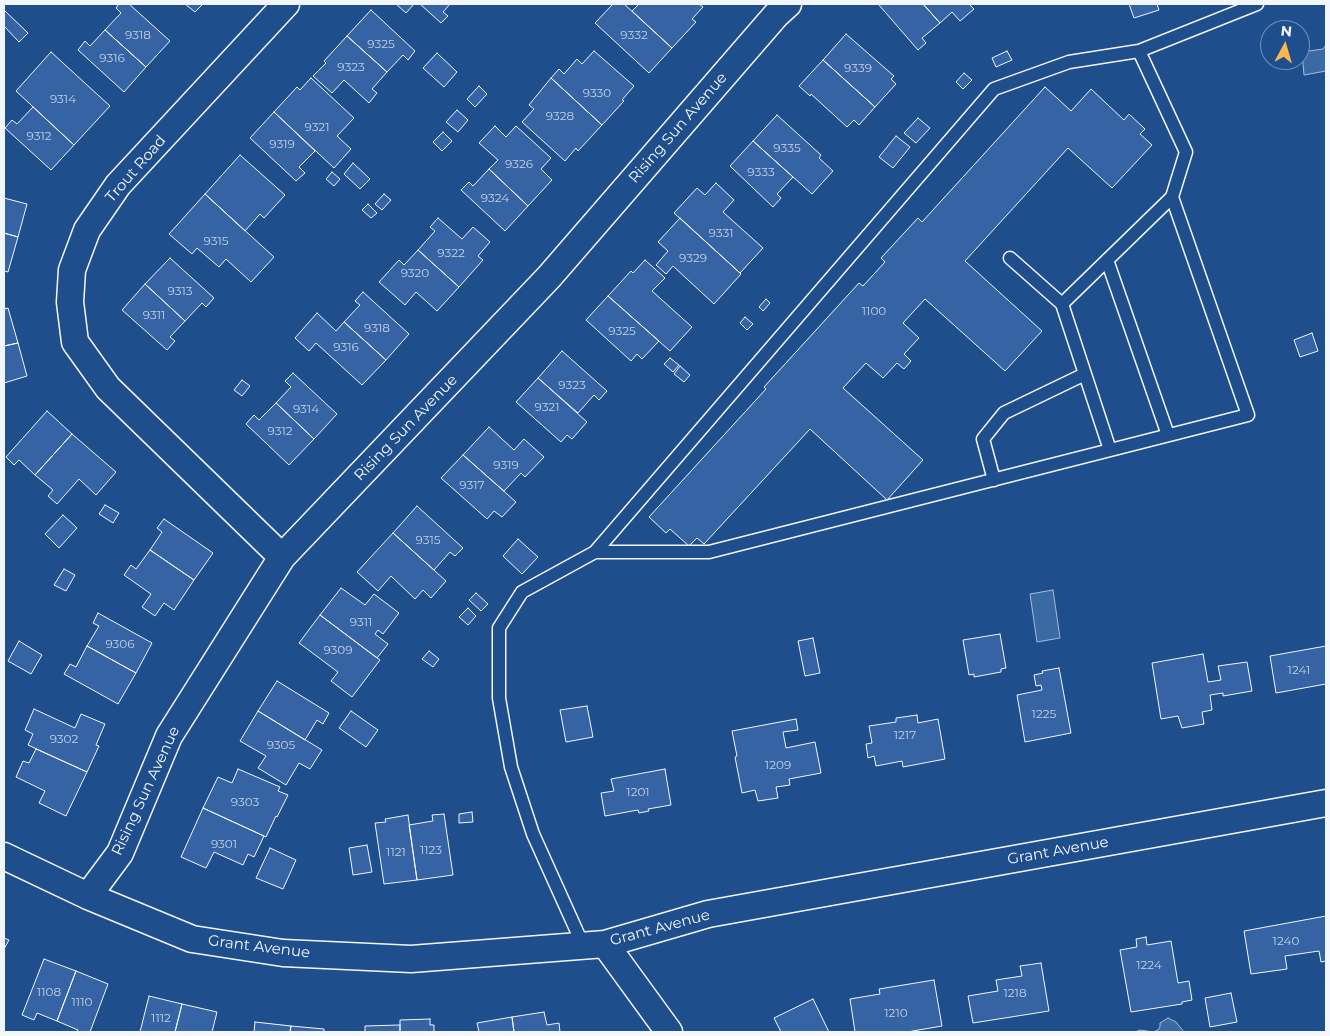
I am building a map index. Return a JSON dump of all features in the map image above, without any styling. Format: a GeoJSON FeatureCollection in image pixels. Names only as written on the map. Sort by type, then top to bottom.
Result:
{"type":"FeatureCollection","features":[{"type":"Feature","properties":{"kind":"street","name":"Trout Road"},"geometry":{"type":"LineString","coordinates":[[282,557],[108,388],[75,342],[70,302],[72,270],[87,230],[118,185],[286,4]]}},
{"type":"Feature","properties":{"kind":"street","name":"Rising Sun Avenue"},"geometry":{"type":"LineString","coordinates":[[88,896],[120,853],[170,736],[282,557],[549,277],[776,7]]}},
{"type":"Feature","properties":{"kind":"street","name":"Grant Avenue"},"geometry":{"type":"LineString","coordinates":[[4,856],[88,896],[192,939],[283,953],[411,959],[594,945],[708,914],[1326,803]]}},
{"type":"Feature","properties":{"kind":"street"},"geometry":{"type":"LineString","coordinates":[[594,945],[669,1032]]}},
{"type":"Feature","properties":{"kind":"lane"},"geometry":{"type":"LineString","coordinates":[[594,945],[533,834],[511,767],[500,698],[500,628],[522,592],[595,552],[994,89],[1069,62],[1139,51],[1256,4]]}},
{"type":"Feature","properties":{"kind":"lane"},"geometry":{"type":"LineString","coordinates":[[1062,304],[1172,197],[1186,152],[1139,51]]}},
{"type":"Feature","properties":{"kind":"lane"},"geometry":{"type":"LineString","coordinates":[[595,552],[709,552],[1248,415],[1172,197]]}},
{"type":"Feature","properties":{"kind":"lane"},"geometry":{"type":"LineString","coordinates":[[1010,258],[1062,304],[1110,450]]}},
{"type":"Feature","properties":{"kind":"lane"},"geometry":{"type":"LineString","coordinates":[[1107,260],[1168,435]]}},
{"type":"Feature","properties":{"kind":"lane"},"geometry":{"type":"LineString","coordinates":[[994,480],[983,439],[1004,413],[1086,374]]}},
{"type":"Feature","properties":{"kind":"water"},"geometry":{"type":"Polygon","coordinates":[[[1326,45],[1326,71],[1304,75],[1304,70],[1310,70],[1310,51],[1323,49],[1326,45]]]}},
{"type":"Feature","properties":{"kind":"water"},"geometry":{"type":"Polygon","coordinates":[[[1053,590],[1060,638],[1037,642],[1030,594],[1053,590]]]}},
{"type":"Feature","properties":{"kind":"water"},"geometry":{"type":"Polygon","coordinates":[[[1168,1018],[1176,1022],[1184,1032],[1153,1032],[1158,1030],[1160,1023],[1168,1018]]]}},
{"type":"Feature","properties":{"kind":"water"},"geometry":{"type":"Polygon","coordinates":[[[1140,1030],[1153,1032],[1135,1032],[1140,1030]]]}},
{"type":"Feature","properties":{"kind":"building"},"geometry":{"type":"Polygon","coordinates":[[[119,4],[129,4],[170,41],[146,67],[105,30],[121,13],[116,8],[119,4]]]}},
{"type":"Feature","properties":{"kind":"building"},"geometry":{"type":"Polygon","coordinates":[[[185,4],[203,4],[195,12],[185,4]]]}},
{"type":"Feature","properties":{"kind":"building"},"geometry":{"type":"Polygon","coordinates":[[[396,4],[414,4],[406,13],[396,4]]]}},
{"type":"Feature","properties":{"kind":"building"},"geometry":{"type":"Polygon","coordinates":[[[420,4],[450,4],[443,12],[448,16],[441,23],[420,4]]]}},
{"type":"Feature","properties":{"kind":"building"},"geometry":{"type":"Polygon","coordinates":[[[613,4],[624,4],[672,48],[649,73],[595,23],[613,4]]]}},
{"type":"Feature","properties":{"kind":"building"},"geometry":{"type":"Polygon","coordinates":[[[639,4],[699,4],[703,7],[692,19],[696,22],[672,48],[632,11],[639,4]]]}},
{"type":"Feature","properties":{"kind":"building"},"geometry":{"type":"Polygon","coordinates":[[[880,4],[923,4],[940,23],[922,38],[926,43],[918,50],[880,4]]]}},
{"type":"Feature","properties":{"kind":"building"},"geometry":{"type":"Polygon","coordinates":[[[923,4],[969,4],[974,9],[960,21],[952,12],[940,23],[923,4]]]}},
{"type":"Feature","properties":{"kind":"building"},"geometry":{"type":"Polygon","coordinates":[[[1129,4],[1157,4],[1159,10],[1134,18],[1129,4]]]}},
{"type":"Feature","properties":{"kind":"building"},"geometry":{"type":"Polygon","coordinates":[[[4,10],[28,33],[19,42],[4,26],[4,10]]]}},
{"type":"Feature","properties":{"kind":"building"},"geometry":{"type":"Polygon","coordinates":[[[371,10],[415,51],[408,60],[403,55],[387,72],[347,36],[371,10]]]}},
{"type":"Feature","properties":{"kind":"building"},"geometry":{"type":"Polygon","coordinates":[[[105,30],[146,67],[124,92],[78,50],[85,41],[90,46],[105,30]]]}},
{"type":"Feature","properties":{"kind":"building"},"geometry":{"type":"Polygon","coordinates":[[[846,34],[894,76],[891,79],[896,84],[875,107],[823,60],[846,34]]]}},
{"type":"Feature","properties":{"kind":"building"},"geometry":{"type":"Polygon","coordinates":[[[347,36],[387,72],[372,89],[377,93],[369,103],[344,80],[332,93],[313,76],[347,36]]]}},
{"type":"Feature","properties":{"kind":"building"},"geometry":{"type":"Polygon","coordinates":[[[594,51],[634,86],[622,100],[624,101],[602,125],[551,78],[559,69],[564,74],[577,59],[582,64],[594,51]]]}},
{"type":"Feature","properties":{"kind":"building"},"geometry":{"type":"Polygon","coordinates":[[[1007,51],[1012,60],[996,67],[992,58],[1007,51]]]}},
{"type":"Feature","properties":{"kind":"building"},"geometry":{"type":"Polygon","coordinates":[[[51,52],[110,106],[74,145],[16,91],[51,52]]]}},
{"type":"Feature","properties":{"kind":"building"},"geometry":{"type":"Polygon","coordinates":[[[437,53],[457,72],[444,87],[423,68],[437,53]]]}},
{"type":"Feature","properties":{"kind":"building"},"geometry":{"type":"Polygon","coordinates":[[[823,60],[875,107],[859,125],[854,120],[847,127],[811,94],[810,96],[799,86],[823,60]]]}},
{"type":"Feature","properties":{"kind":"building"},"geometry":{"type":"Polygon","coordinates":[[[964,73],[972,80],[963,89],[956,82],[964,73]]]}},
{"type":"Feature","properties":{"kind":"building"},"geometry":{"type":"Polygon","coordinates":[[[311,78],[354,118],[337,136],[351,149],[334,168],[274,112],[297,87],[300,90],[311,78]]]}},
{"type":"Feature","properties":{"kind":"building"},"geometry":{"type":"Polygon","coordinates":[[[551,78],[602,125],[578,151],[576,148],[565,161],[522,122],[534,109],[529,105],[551,78]]]}},
{"type":"Feature","properties":{"kind":"building"},"geometry":{"type":"Polygon","coordinates":[[[479,86],[487,94],[475,107],[467,99],[479,86]]]}},
{"type":"Feature","properties":{"kind":"building"},"geometry":{"type":"Polygon","coordinates":[[[1045,87],[1071,111],[1091,89],[1124,120],[1129,114],[1145,129],[1140,134],[1152,145],[1112,188],[1068,148],[965,261],[1042,331],[1005,371],[925,299],[903,323],[919,338],[904,354],[911,361],[904,369],[897,363],[883,378],[866,363],[843,388],[923,460],[887,500],[810,429],[704,544],[697,538],[689,546],[670,529],[666,533],[649,517],[766,389],[764,387],[859,283],[863,286],[885,262],[881,258],[918,218],[922,222],[1045,87]]]}},
{"type":"Feature","properties":{"kind":"building"},"geometry":{"type":"Polygon","coordinates":[[[33,107],[74,145],[51,170],[5,128],[12,120],[17,124],[33,107]]]}},
{"type":"Feature","properties":{"kind":"building"},"geometry":{"type":"Polygon","coordinates":[[[457,110],[468,120],[458,132],[446,122],[457,110]]]}},
{"type":"Feature","properties":{"kind":"building"},"geometry":{"type":"Polygon","coordinates":[[[274,112],[315,151],[299,167],[305,173],[296,181],[250,138],[274,112]]]}},
{"type":"Feature","properties":{"kind":"building"},"geometry":{"type":"Polygon","coordinates":[[[777,115],[821,155],[819,158],[833,171],[812,194],[753,141],[777,115]]]}},
{"type":"Feature","properties":{"kind":"building"},"geometry":{"type":"Polygon","coordinates":[[[918,118],[930,128],[916,143],[904,133],[918,118]]]}},
{"type":"Feature","properties":{"kind":"building"},"geometry":{"type":"Polygon","coordinates":[[[495,126],[506,137],[516,126],[551,158],[541,169],[552,180],[528,206],[489,169],[498,160],[479,143],[495,126]]]}},
{"type":"Feature","properties":{"kind":"building"},"geometry":{"type":"Polygon","coordinates":[[[443,132],[452,141],[442,151],[433,142],[443,132]]]}},
{"type":"Feature","properties":{"kind":"building"},"geometry":{"type":"Polygon","coordinates":[[[896,136],[910,147],[893,168],[879,157],[896,136]]]}},
{"type":"Feature","properties":{"kind":"building"},"geometry":{"type":"Polygon","coordinates":[[[753,141],[793,177],[777,194],[781,198],[773,207],[730,166],[753,141]]]}},
{"type":"Feature","properties":{"kind":"building"},"geometry":{"type":"Polygon","coordinates":[[[240,155],[285,195],[264,218],[260,214],[245,231],[205,194],[240,155]]]}},
{"type":"Feature","properties":{"kind":"building"},"geometry":{"type":"Polygon","coordinates":[[[353,163],[370,179],[360,189],[344,174],[353,163]]]}},
{"type":"Feature","properties":{"kind":"building"},"geometry":{"type":"Polygon","coordinates":[[[489,169],[528,206],[505,231],[461,190],[469,182],[473,186],[489,169]]]}},
{"type":"Feature","properties":{"kind":"building"},"geometry":{"type":"Polygon","coordinates":[[[332,172],[340,179],[334,186],[326,179],[332,172]]]}},
{"type":"Feature","properties":{"kind":"building"},"geometry":{"type":"Polygon","coordinates":[[[716,183],[734,200],[723,212],[763,248],[740,273],[674,213],[697,188],[705,195],[716,183]]]}},
{"type":"Feature","properties":{"kind":"building"},"geometry":{"type":"Polygon","coordinates":[[[205,194],[274,257],[251,282],[226,259],[219,267],[197,248],[192,254],[169,234],[205,194]]]}},
{"type":"Feature","properties":{"kind":"building"},"geometry":{"type":"Polygon","coordinates":[[[384,194],[391,200],[382,210],[375,204],[384,194]]]}},
{"type":"Feature","properties":{"kind":"building"},"geometry":{"type":"Polygon","coordinates":[[[4,198],[27,204],[18,237],[4,233],[4,198]]]}},
{"type":"Feature","properties":{"kind":"building"},"geometry":{"type":"Polygon","coordinates":[[[368,204],[377,213],[371,218],[362,210],[368,204]]]}},
{"type":"Feature","properties":{"kind":"building"},"geometry":{"type":"Polygon","coordinates":[[[438,218],[462,239],[473,227],[490,242],[478,256],[483,260],[459,287],[418,250],[435,231],[430,227],[438,218]]]}},
{"type":"Feature","properties":{"kind":"building"},"geometry":{"type":"Polygon","coordinates":[[[680,218],[741,274],[714,304],[673,266],[666,274],[656,265],[668,251],[658,242],[680,218]]]}},
{"type":"Feature","properties":{"kind":"building"},"geometry":{"type":"Polygon","coordinates":[[[4,233],[18,237],[8,272],[4,271],[4,233]]]}},
{"type":"Feature","properties":{"kind":"building"},"geometry":{"type":"Polygon","coordinates":[[[418,250],[459,287],[437,311],[416,292],[405,305],[379,282],[399,260],[404,265],[418,250]]]}},
{"type":"Feature","properties":{"kind":"building"},"geometry":{"type":"Polygon","coordinates":[[[170,258],[214,298],[206,307],[202,303],[185,321],[145,284],[170,258]]]}},
{"type":"Feature","properties":{"kind":"building"},"geometry":{"type":"Polygon","coordinates":[[[645,260],[665,278],[652,291],[692,327],[670,351],[608,296],[631,271],[633,273],[645,260]]]}},
{"type":"Feature","properties":{"kind":"building"},"geometry":{"type":"Polygon","coordinates":[[[145,284],[185,321],[170,337],[175,341],[167,350],[122,310],[145,284]]]}},
{"type":"Feature","properties":{"kind":"building"},"geometry":{"type":"Polygon","coordinates":[[[363,292],[409,334],[386,360],[344,322],[360,305],[355,301],[363,292]]]}},
{"type":"Feature","properties":{"kind":"building"},"geometry":{"type":"Polygon","coordinates":[[[608,296],[659,341],[642,359],[637,354],[631,361],[586,320],[608,296]]]}},
{"type":"Feature","properties":{"kind":"building"},"geometry":{"type":"Polygon","coordinates":[[[766,299],[770,303],[763,311],[759,307],[766,299]]]}},
{"type":"Feature","properties":{"kind":"building"},"geometry":{"type":"Polygon","coordinates":[[[4,303],[5,309],[8,308],[18,343],[4,346],[4,303]]]}},
{"type":"Feature","properties":{"kind":"building"},"geometry":{"type":"Polygon","coordinates":[[[317,313],[336,331],[344,322],[386,360],[362,385],[316,343],[309,351],[295,338],[317,313]]]}},
{"type":"Feature","properties":{"kind":"building"},"geometry":{"type":"Polygon","coordinates":[[[745,317],[753,324],[747,330],[740,323],[745,317]]]}},
{"type":"Feature","properties":{"kind":"building"},"geometry":{"type":"Polygon","coordinates":[[[1312,333],[1318,351],[1300,357],[1294,340],[1312,333]]]}},
{"type":"Feature","properties":{"kind":"building"},"geometry":{"type":"Polygon","coordinates":[[[18,343],[27,376],[4,383],[4,346],[18,343]]]}},
{"type":"Feature","properties":{"kind":"building"},"geometry":{"type":"Polygon","coordinates":[[[562,351],[607,391],[599,400],[594,395],[578,413],[538,378],[562,351]]]}},
{"type":"Feature","properties":{"kind":"building"},"geometry":{"type":"Polygon","coordinates":[[[670,358],[679,365],[673,372],[664,364],[670,358]]]}},
{"type":"Feature","properties":{"kind":"building"},"geometry":{"type":"Polygon","coordinates":[[[680,366],[690,375],[684,382],[674,374],[680,366]]]}},
{"type":"Feature","properties":{"kind":"building"},"geometry":{"type":"Polygon","coordinates":[[[293,373],[337,414],[314,439],[276,403],[291,387],[285,381],[293,373]]]}},
{"type":"Feature","properties":{"kind":"building"},"geometry":{"type":"Polygon","coordinates":[[[538,378],[587,422],[572,439],[567,435],[561,442],[516,402],[538,378]]]}},
{"type":"Feature","properties":{"kind":"building"},"geometry":{"type":"Polygon","coordinates":[[[242,380],[250,386],[242,396],[234,390],[242,380]]]}},
{"type":"Feature","properties":{"kind":"building"},"geometry":{"type":"Polygon","coordinates":[[[276,403],[314,439],[289,465],[246,424],[254,415],[259,420],[276,403]]]}},
{"type":"Feature","properties":{"kind":"building"},"geometry":{"type":"Polygon","coordinates":[[[47,411],[72,434],[35,475],[19,460],[14,465],[6,457],[47,411]]]}},
{"type":"Feature","properties":{"kind":"building"},"geometry":{"type":"Polygon","coordinates":[[[489,427],[514,450],[524,439],[544,457],[525,477],[521,473],[504,491],[463,455],[489,427]]]}},
{"type":"Feature","properties":{"kind":"building"},"geometry":{"type":"Polygon","coordinates":[[[72,434],[116,472],[96,495],[79,479],[57,504],[48,496],[53,490],[35,475],[72,434]]]}},
{"type":"Feature","properties":{"kind":"building"},"geometry":{"type":"Polygon","coordinates":[[[463,455],[516,502],[502,517],[494,511],[487,519],[441,478],[463,455]]]}},
{"type":"Feature","properties":{"kind":"building"},"geometry":{"type":"Polygon","coordinates":[[[105,505],[119,513],[113,523],[99,514],[105,505]]]}},
{"type":"Feature","properties":{"kind":"building"},"geometry":{"type":"Polygon","coordinates":[[[417,506],[463,548],[455,556],[450,552],[434,570],[393,533],[417,506]]]}},
{"type":"Feature","properties":{"kind":"building"},"geometry":{"type":"Polygon","coordinates":[[[63,515],[77,528],[59,548],[45,534],[63,515]]]}},
{"type":"Feature","properties":{"kind":"building"},"geometry":{"type":"Polygon","coordinates":[[[164,519],[213,553],[194,580],[150,550],[162,532],[157,528],[164,519]]]}},
{"type":"Feature","properties":{"kind":"building"},"geometry":{"type":"Polygon","coordinates":[[[393,533],[446,581],[431,598],[423,590],[415,599],[391,576],[378,591],[357,572],[393,533]]]}},
{"type":"Feature","properties":{"kind":"building"},"geometry":{"type":"Polygon","coordinates":[[[518,539],[538,557],[522,574],[503,556],[518,539]]]}},
{"type":"Feature","properties":{"kind":"building"},"geometry":{"type":"Polygon","coordinates":[[[150,550],[194,580],[174,610],[164,603],[155,616],[142,607],[151,594],[124,575],[131,565],[136,569],[150,550]]]}},
{"type":"Feature","properties":{"kind":"building"},"geometry":{"type":"Polygon","coordinates":[[[64,569],[75,575],[66,591],[54,585],[64,569]]]}},
{"type":"Feature","properties":{"kind":"building"},"geometry":{"type":"Polygon","coordinates":[[[341,588],[365,605],[374,594],[399,613],[383,634],[378,630],[375,634],[388,644],[377,658],[320,615],[341,588]]]}},
{"type":"Feature","properties":{"kind":"building"},"geometry":{"type":"Polygon","coordinates":[[[476,593],[488,604],[481,611],[469,600],[476,593]]]}},
{"type":"Feature","properties":{"kind":"building"},"geometry":{"type":"Polygon","coordinates":[[[468,608],[476,616],[468,625],[459,617],[468,608]]]}},
{"type":"Feature","properties":{"kind":"building"},"geometry":{"type":"Polygon","coordinates":[[[98,613],[152,643],[136,673],[87,646],[99,626],[93,623],[98,613]]]}},
{"type":"Feature","properties":{"kind":"building"},"geometry":{"type":"Polygon","coordinates":[[[320,615],[380,660],[352,697],[331,681],[338,672],[299,643],[320,615]]]}},
{"type":"Feature","properties":{"kind":"building"},"geometry":{"type":"Polygon","coordinates":[[[1000,634],[1006,668],[1001,669],[1001,672],[974,677],[974,674],[969,675],[963,640],[1000,634]]]}},
{"type":"Feature","properties":{"kind":"building"},"geometry":{"type":"Polygon","coordinates":[[[813,638],[820,673],[805,676],[798,641],[813,638]]]}},
{"type":"Feature","properties":{"kind":"building"},"geometry":{"type":"Polygon","coordinates":[[[19,641],[42,655],[31,674],[8,661],[19,641]]]}},
{"type":"Feature","properties":{"kind":"building"},"geometry":{"type":"Polygon","coordinates":[[[87,646],[136,673],[118,704],[64,674],[70,664],[76,667],[87,646]]]}},
{"type":"Feature","properties":{"kind":"building"},"geometry":{"type":"Polygon","coordinates":[[[1326,646],[1326,684],[1276,693],[1270,656],[1326,646]]]}},
{"type":"Feature","properties":{"kind":"building"},"geometry":{"type":"Polygon","coordinates":[[[429,651],[439,659],[433,667],[422,659],[429,651]]]}},
{"type":"Feature","properties":{"kind":"building"},"geometry":{"type":"Polygon","coordinates":[[[1203,654],[1208,682],[1221,680],[1218,666],[1247,662],[1252,691],[1223,696],[1223,693],[1210,695],[1212,710],[1202,712],[1204,724],[1182,728],[1178,716],[1161,719],[1152,663],[1203,654]]]}},
{"type":"Feature","properties":{"kind":"building"},"geometry":{"type":"Polygon","coordinates":[[[1059,668],[1071,733],[1025,742],[1017,695],[1042,690],[1041,685],[1036,686],[1034,675],[1043,673],[1042,671],[1059,668]]]}},
{"type":"Feature","properties":{"kind":"building"},"geometry":{"type":"Polygon","coordinates":[[[277,681],[329,713],[323,724],[317,720],[305,740],[258,711],[277,681]]]}},
{"type":"Feature","properties":{"kind":"building"},"geometry":{"type":"Polygon","coordinates":[[[587,706],[593,737],[566,742],[560,710],[587,706]]]}},
{"type":"Feature","properties":{"kind":"building"},"geometry":{"type":"Polygon","coordinates":[[[34,709],[75,728],[81,714],[105,724],[96,745],[99,746],[87,772],[28,745],[33,734],[25,730],[34,709]]]}},
{"type":"Feature","properties":{"kind":"building"},"geometry":{"type":"Polygon","coordinates":[[[258,711],[322,750],[310,769],[299,763],[286,785],[258,768],[266,756],[240,741],[258,711]]]}},
{"type":"Feature","properties":{"kind":"building"},"geometry":{"type":"Polygon","coordinates":[[[351,711],[378,730],[366,747],[339,728],[351,711]]]}},
{"type":"Feature","properties":{"kind":"building"},"geometry":{"type":"Polygon","coordinates":[[[917,715],[918,723],[938,719],[945,759],[903,767],[902,761],[876,766],[874,756],[868,758],[866,744],[872,743],[869,726],[896,722],[896,718],[917,715]]]}},
{"type":"Feature","properties":{"kind":"building"},"geometry":{"type":"Polygon","coordinates":[[[796,719],[798,730],[783,732],[786,748],[815,742],[821,773],[789,779],[790,785],[776,787],[778,798],[758,801],[755,790],[742,793],[732,731],[796,719]]]}},
{"type":"Feature","properties":{"kind":"building"},"geometry":{"type":"Polygon","coordinates":[[[36,749],[87,772],[66,816],[39,803],[45,791],[16,777],[23,761],[29,763],[36,749]]]}},
{"type":"Feature","properties":{"kind":"building"},"geometry":{"type":"Polygon","coordinates":[[[238,769],[280,787],[278,791],[288,795],[266,837],[203,808],[218,777],[232,783],[238,769]]]}},
{"type":"Feature","properties":{"kind":"building"},"geometry":{"type":"Polygon","coordinates":[[[665,769],[671,805],[648,809],[649,811],[639,813],[638,810],[605,816],[601,793],[614,791],[611,779],[665,769]]]}},
{"type":"Feature","properties":{"kind":"building"},"geometry":{"type":"Polygon","coordinates":[[[203,808],[264,836],[254,857],[248,854],[243,865],[214,852],[206,868],[181,857],[203,808]]]}},
{"type":"Feature","properties":{"kind":"building"},"geometry":{"type":"Polygon","coordinates":[[[472,812],[473,822],[459,823],[459,814],[472,812]]]}},
{"type":"Feature","properties":{"kind":"building"},"geometry":{"type":"Polygon","coordinates":[[[444,814],[453,875],[417,880],[409,825],[433,821],[432,815],[444,814]]]}},
{"type":"Feature","properties":{"kind":"building"},"geometry":{"type":"Polygon","coordinates":[[[408,815],[417,880],[384,884],[375,823],[386,822],[385,819],[408,815]]]}},
{"type":"Feature","properties":{"kind":"building"},"geometry":{"type":"Polygon","coordinates":[[[367,845],[372,872],[353,875],[349,848],[367,845]]]}},
{"type":"Feature","properties":{"kind":"building"},"geometry":{"type":"Polygon","coordinates":[[[270,848],[296,860],[283,889],[256,878],[270,848]]]}},
{"type":"Feature","properties":{"kind":"building"},"geometry":{"type":"Polygon","coordinates":[[[1326,916],[1326,961],[1321,962],[1319,951],[1285,956],[1287,969],[1251,974],[1244,931],[1326,916]]]}},
{"type":"Feature","properties":{"kind":"building"},"geometry":{"type":"Polygon","coordinates":[[[1146,937],[1147,945],[1171,941],[1178,983],[1189,981],[1192,1000],[1182,1002],[1182,1004],[1131,1012],[1120,950],[1137,947],[1136,939],[1146,937]]]}},
{"type":"Feature","properties":{"kind":"building"},"geometry":{"type":"Polygon","coordinates":[[[4,938],[9,940],[4,949],[4,938]]]}},
{"type":"Feature","properties":{"kind":"building"},"geometry":{"type":"Polygon","coordinates":[[[44,959],[76,971],[57,1021],[37,1013],[34,1020],[22,1015],[44,959]]]}},
{"type":"Feature","properties":{"kind":"building"},"geometry":{"type":"Polygon","coordinates":[[[1041,963],[1049,1011],[973,1023],[968,996],[998,991],[996,980],[1022,976],[1020,966],[1041,963]]]}},
{"type":"Feature","properties":{"kind":"building"},"geometry":{"type":"Polygon","coordinates":[[[76,971],[108,984],[90,1032],[77,1032],[78,1030],[57,1021],[76,971]]]}},
{"type":"Feature","properties":{"kind":"building"},"geometry":{"type":"Polygon","coordinates":[[[934,980],[942,1026],[907,1032],[855,1032],[850,999],[880,994],[879,989],[934,980]]]}},
{"type":"Feature","properties":{"kind":"building"},"geometry":{"type":"Polygon","coordinates":[[[1231,993],[1237,1022],[1210,1027],[1205,998],[1231,993]]]}},
{"type":"Feature","properties":{"kind":"building"},"geometry":{"type":"Polygon","coordinates":[[[149,996],[182,1004],[175,1032],[140,1032],[149,996]]]}},
{"type":"Feature","properties":{"kind":"building"},"geometry":{"type":"Polygon","coordinates":[[[813,999],[829,1032],[781,1032],[774,1018],[813,999]]]}},
{"type":"Feature","properties":{"kind":"building"},"geometry":{"type":"Polygon","coordinates":[[[182,1004],[217,1012],[212,1032],[175,1032],[182,1004]]]}},
{"type":"Feature","properties":{"kind":"building"},"geometry":{"type":"Polygon","coordinates":[[[544,1012],[547,1025],[559,1023],[560,1032],[514,1032],[512,1017],[544,1012]]]}},
{"type":"Feature","properties":{"kind":"building"},"geometry":{"type":"Polygon","coordinates":[[[512,1017],[514,1032],[479,1032],[477,1023],[512,1017]]]}},
{"type":"Feature","properties":{"kind":"building"},"geometry":{"type":"Polygon","coordinates":[[[430,1019],[430,1025],[434,1025],[434,1032],[400,1032],[400,1020],[430,1019]]]}},
{"type":"Feature","properties":{"kind":"building"},"geometry":{"type":"Polygon","coordinates":[[[255,1022],[291,1026],[290,1032],[254,1032],[255,1022]]]}},
{"type":"Feature","properties":{"kind":"building"},"geometry":{"type":"Polygon","coordinates":[[[400,1025],[400,1032],[365,1032],[365,1026],[400,1025]]]}},
{"type":"Feature","properties":{"kind":"building"},"geometry":{"type":"Polygon","coordinates":[[[291,1026],[324,1029],[324,1032],[290,1032],[291,1026]]]}}]}
